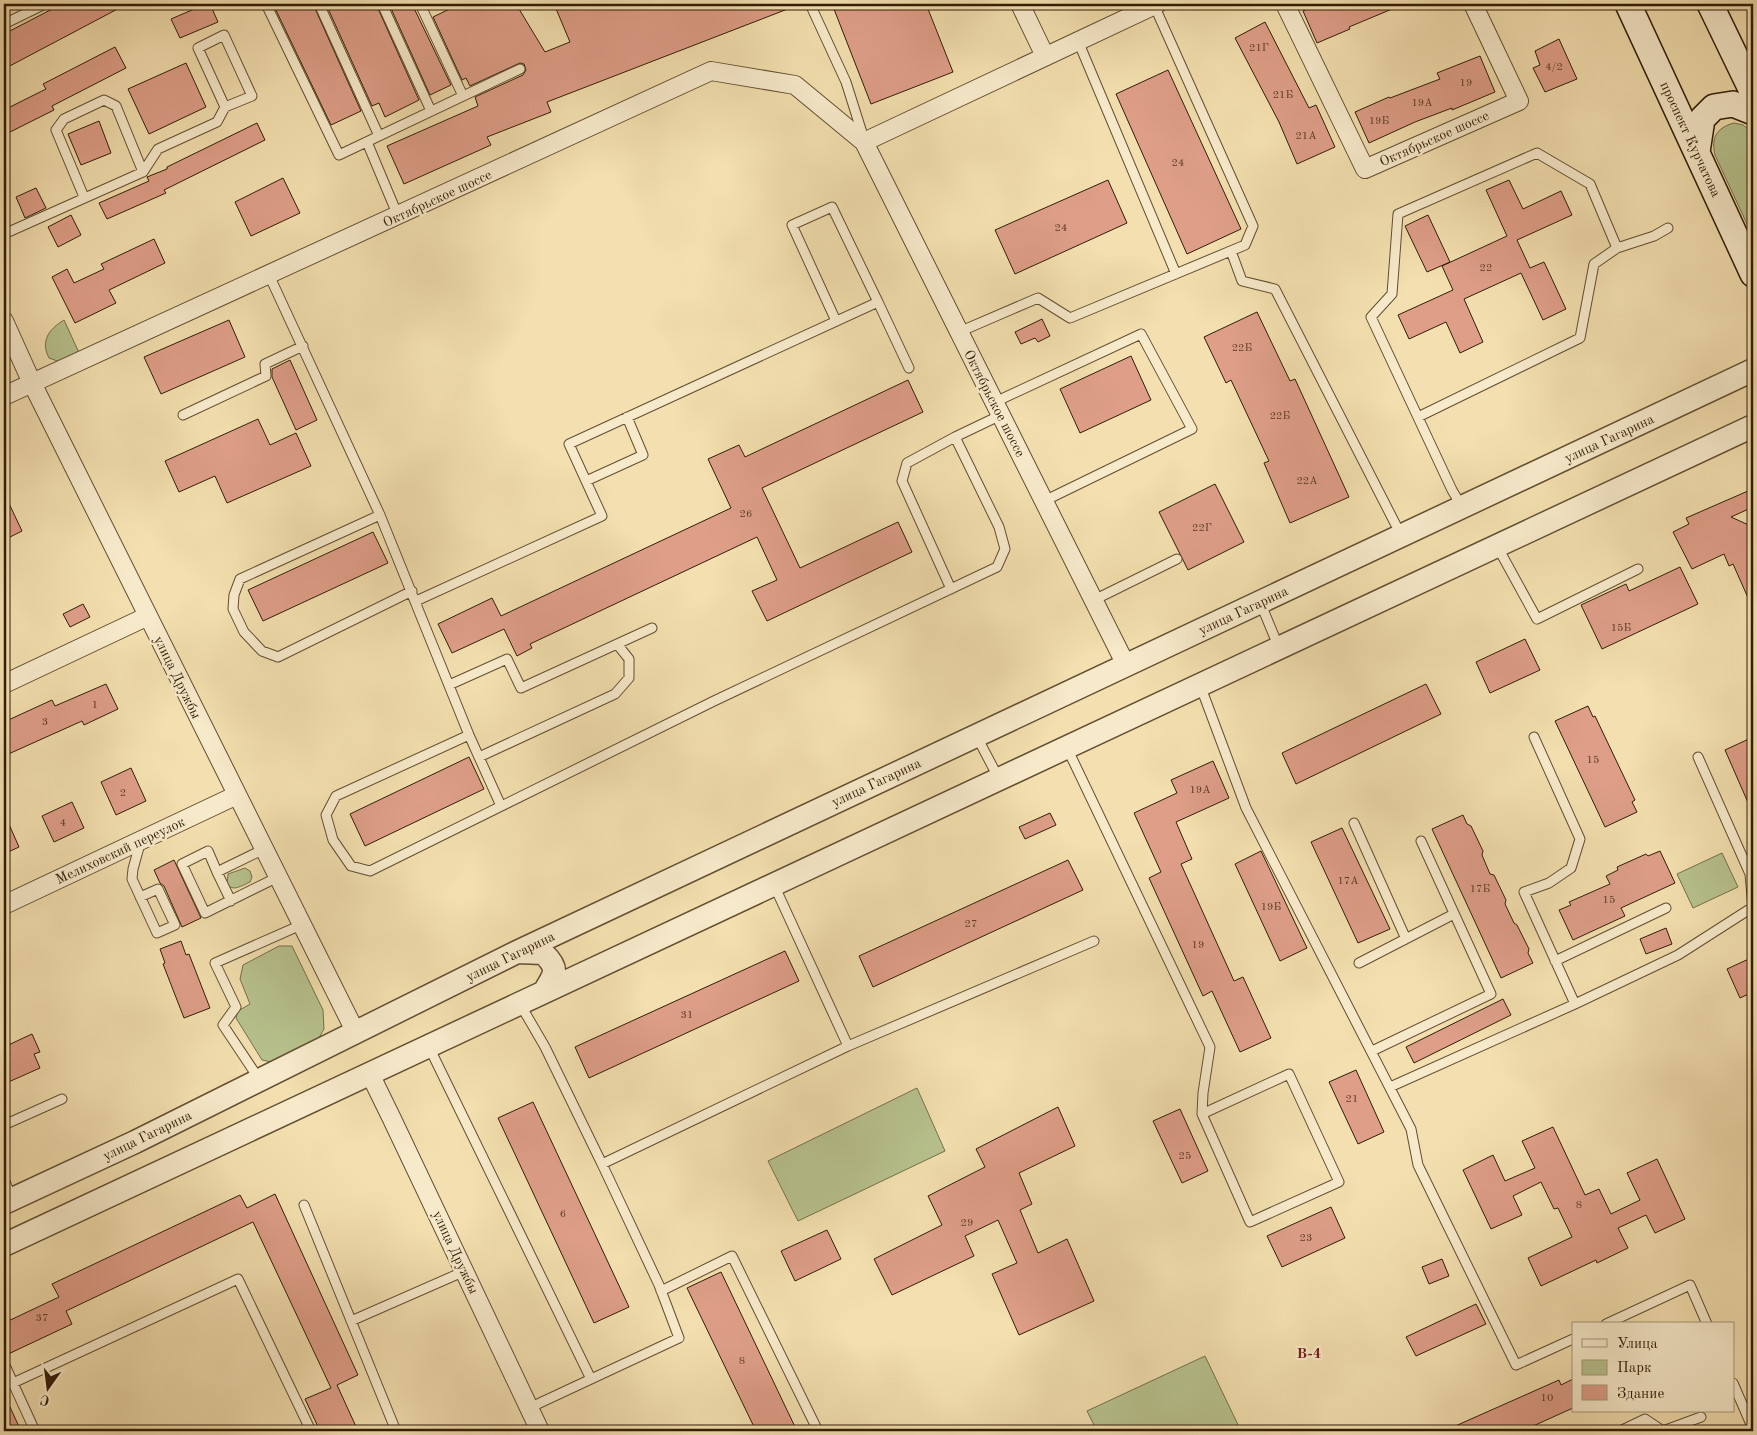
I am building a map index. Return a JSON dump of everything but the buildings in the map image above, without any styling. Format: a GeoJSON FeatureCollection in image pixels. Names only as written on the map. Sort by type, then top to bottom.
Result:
{"type":"FeatureCollection","features":[{"type":"Feature","properties":{"kind":"main road","name":"проспект Курчатова"},"geometry":{"type":"LineString","coordinates":[[1628,4],[1753,274]]}},
{"type":"Feature","properties":{"kind":"main road"},"geometry":{"type":"LineString","coordinates":[[1710,4],[1753,93]]}},
{"type":"Feature","properties":{"kind":"main road"},"geometry":{"type":"LineString","coordinates":[[1697,152],[1702,119],[1714,107],[1734,104],[1753,112]]}},
{"type":"Feature","properties":{"kind":"street"},"geometry":{"type":"LineString","coordinates":[[1020,4],[1045,56]]}},
{"type":"Feature","properties":{"kind":"street"},"geometry":{"type":"LineString","coordinates":[[864,142],[1156,4]]}},
{"type":"Feature","properties":{"kind":"street","name":"Октябрьское шоссе"},"geometry":{"type":"LineString","coordinates":[[1285,4],[1364,169],[1519,101],[1473,4]]}},
{"type":"Feature","properties":{"kind":"street","name":"Октябрьское шоссе"},"geometry":{"type":"LineString","coordinates":[[4,396],[711,71],[795,85],[864,142],[1126,664]]}},
{"type":"Feature","properties":{"kind":"street","name":"улица Дружбы"},"geometry":{"type":"LineString","coordinates":[[4,321],[32,383],[355,1032]]}},
{"type":"Feature","properties":{"kind":"street","name":"улица Гагарина"},"geometry":{"type":"LineString","coordinates":[[7,1194],[136,1142],[517,952],[1753,370]]}},
{"type":"Feature","properties":{"kind":"street"},"geometry":{"type":"LineString","coordinates":[[4,1245],[1753,426]]}},
{"type":"Feature","properties":{"kind":"street"},"geometry":{"type":"LineString","coordinates":[[4,684],[148,616]]}},
{"type":"Feature","properties":{"kind":"street","name":"Мелиховский переулок"},"geometry":{"type":"LineString","coordinates":[[4,905],[237,795]]}},
{"type":"Feature","properties":{"kind":"street"},"geometry":{"type":"LineString","coordinates":[[517,952],[543,953],[553,962],[554,975],[544,992]]}},
{"type":"Feature","properties":{"kind":"street","name":"улица Дружбы"},"geometry":{"type":"LineString","coordinates":[[370,1074],[540,1431]]}},
{"type":"Feature","properties":{"kind":"street"},"geometry":{"type":"LineString","coordinates":[[136,1142],[122,1161],[131,1177],[145,1179]]}},
{"type":"Feature","properties":{"kind":"lane"},"geometry":{"type":"LineString","coordinates":[[4,24],[45,4]]}},
{"type":"Feature","properties":{"kind":"lane"},"geometry":{"type":"LineString","coordinates":[[266,4],[339,155],[520,69]]}},
{"type":"Feature","properties":{"kind":"lane"},"geometry":{"type":"LineString","coordinates":[[319,4],[379,136]]}},
{"type":"Feature","properties":{"kind":"lane"},"geometry":{"type":"LineString","coordinates":[[382,4],[431,111]]}},
{"type":"Feature","properties":{"kind":"lane"},"geometry":{"type":"LineString","coordinates":[[420,4],[463,96]]}},
{"type":"Feature","properties":{"kind":"lane"},"geometry":{"type":"LineString","coordinates":[[810,4],[846,82],[864,142]]}},
{"type":"Feature","properties":{"kind":"lane"},"geometry":{"type":"LineString","coordinates":[[959,332],[1038,298],[1070,318],[1245,245],[1253,226],[1156,4]]}},
{"type":"Feature","properties":{"kind":"lane"},"geometry":{"type":"LineString","coordinates":[[4,234],[143,172],[158,149],[217,122],[225,107],[252,96],[224,35],[198,48],[225,107]]}},
{"type":"Feature","properties":{"kind":"lane"},"geometry":{"type":"LineString","coordinates":[[1078,41],[1176,274]]}},
{"type":"Feature","properties":{"kind":"lane"},"geometry":{"type":"LineString","coordinates":[[84,197],[56,130],[64,119],[104,100],[116,106],[143,172]]}},
{"type":"Feature","properties":{"kind":"lane"},"geometry":{"type":"LineString","coordinates":[[367,142],[398,216]]}},
{"type":"Feature","properties":{"kind":"lane"},"geometry":{"type":"LineString","coordinates":[[1462,507],[1452,490],[1372,317],[1392,294],[1398,214],[1537,153],[1590,184],[1617,248]]}},
{"type":"Feature","properties":{"kind":"lane"},"geometry":{"type":"LineString","coordinates":[[836,321],[792,225],[832,207],[910,368]]}},
{"type":"Feature","properties":{"kind":"lane"},"geometry":{"type":"LineString","coordinates":[[1418,417],[1580,338],[1594,264],[1617,248],[1654,236],[1668,228]]}},
{"type":"Feature","properties":{"kind":"lane"},"geometry":{"type":"LineString","coordinates":[[1231,251],[1242,282],[1275,289],[1402,535]]}},
{"type":"Feature","properties":{"kind":"lane"},"geometry":{"type":"LineString","coordinates":[[269,275],[380,515],[469,735],[501,806]]}},
{"type":"Feature","properties":{"kind":"lane"},"geometry":{"type":"LineString","coordinates":[[416,601],[602,516],[569,444],[878,302]]}},
{"type":"Feature","properties":{"kind":"lane"},"geometry":{"type":"LineString","coordinates":[[951,590],[902,481],[907,463],[956,437],[998,409],[1141,334],[1192,429],[1044,502]]}},
{"type":"Feature","properties":{"kind":"lane"},"geometry":{"type":"LineString","coordinates":[[183,415],[266,376],[265,364],[303,346]]}},
{"type":"Feature","properties":{"kind":"lane"},"geometry":{"type":"LineString","coordinates":[[586,481],[643,455],[627,417]]}},
{"type":"Feature","properties":{"kind":"lane"},"geometry":{"type":"LineString","coordinates":[[469,735],[336,796],[326,815],[333,840],[351,866],[370,871],[714,701],[997,567],[1005,549],[999,527],[956,437]]}},
{"type":"Feature","properties":{"kind":"lane"},"geometry":{"type":"LineString","coordinates":[[380,515],[240,579],[234,595],[233,609],[244,632],[262,651],[278,657],[412,591]]}},
{"type":"Feature","properties":{"kind":"lane"},"geometry":{"type":"LineString","coordinates":[[1496,546],[1537,619],[1638,569]]}},
{"type":"Feature","properties":{"kind":"lane"},"geometry":{"type":"LineString","coordinates":[[1094,600],[1176,559]]}},
{"type":"Feature","properties":{"kind":"lane"},"geometry":{"type":"LineString","coordinates":[[1260,602],[1280,648]]}},
{"type":"Feature","properties":{"kind":"lane"},"geometry":{"type":"LineString","coordinates":[[449,685],[507,659],[521,688],[652,628]]}},
{"type":"Feature","properties":{"kind":"lane"},"geometry":{"type":"LineString","coordinates":[[479,757],[615,694],[628,678],[629,659],[617,644]]}},
{"type":"Feature","properties":{"kind":"lane"},"geometry":{"type":"LineString","coordinates":[[1200,685],[1246,808],[1411,1129],[1418,1165],[1516,1365],[1572,1339]]}},
{"type":"Feature","properties":{"kind":"lane"},"geometry":{"type":"LineString","coordinates":[[976,735],[999,779]]}},
{"type":"Feature","properties":{"kind":"lane"},"geometry":{"type":"LineString","coordinates":[[1534,737],[1580,839],[1570,868],[1548,883],[1524,892],[1574,1004]]}},
{"type":"Feature","properties":{"kind":"lane"},"geometry":{"type":"LineString","coordinates":[[1067,748],[1210,1047],[1202,1114],[1250,1222],[1339,1182],[1288,1074],[1202,1114]]}},
{"type":"Feature","properties":{"kind":"lane"},"geometry":{"type":"LineString","coordinates":[[1390,1087],[1678,955],[1753,907],[1752,873],[1698,757]]}},
{"type":"Feature","properties":{"kind":"lane"},"geometry":{"type":"LineString","coordinates":[[1354,823],[1406,939]]}},
{"type":"Feature","properties":{"kind":"lane"},"geometry":{"type":"LineString","coordinates":[[140,897],[158,889],[175,925],[157,933],[140,897],[132,879],[141,840]]}},
{"type":"Feature","properties":{"kind":"lane"},"geometry":{"type":"LineString","coordinates":[[1372,1051],[1491,994],[1421,841]]}},
{"type":"Feature","properties":{"kind":"lane"},"geometry":{"type":"LineString","coordinates":[[217,872],[264,849]]}},
{"type":"Feature","properties":{"kind":"lane"},"geometry":{"type":"LineString","coordinates":[[231,900],[208,852],[182,864],[206,913],[278,877]]}},
{"type":"Feature","properties":{"kind":"lane"},"geometry":{"type":"LineString","coordinates":[[774,885],[848,1046]]}},
{"type":"Feature","properties":{"kind":"lane"},"geometry":{"type":"LineString","coordinates":[[1555,961],[1666,908]]}},
{"type":"Feature","properties":{"kind":"lane"},"geometry":{"type":"LineString","coordinates":[[1359,963],[1454,914]]}},
{"type":"Feature","properties":{"kind":"lane"},"geometry":{"type":"LineString","coordinates":[[260,1080],[223,1025],[236,1007],[215,963],[301,924]]}},
{"type":"Feature","properties":{"kind":"lane"},"geometry":{"type":"LineString","coordinates":[[602,1164],[848,1046],[1094,941]]}},
{"type":"Feature","properties":{"kind":"lane"},"geometry":{"type":"LineString","coordinates":[[520,1004],[545,1047],[602,1164],[662,1291],[679,1338],[529,1408]]}},
{"type":"Feature","properties":{"kind":"lane"},"geometry":{"type":"LineString","coordinates":[[428,1046],[591,1379]]}},
{"type":"Feature","properties":{"kind":"lane"},"geometry":{"type":"LineString","coordinates":[[4,1125],[62,1099]]}},
{"type":"Feature","properties":{"kind":"lane"},"geometry":{"type":"LineString","coordinates":[[304,1205],[396,1431]]}},
{"type":"Feature","properties":{"kind":"lane"},"geometry":{"type":"LineString","coordinates":[[662,1291],[732,1256],[818,1431]]}},
{"type":"Feature","properties":{"kind":"lane"},"geometry":{"type":"LineString","coordinates":[[351,1320],[465,1271]]}},
{"type":"Feature","properties":{"kind":"lane"},"geometry":{"type":"LineString","coordinates":[[13,1383],[238,1279],[311,1431]]}},
{"type":"Feature","properties":{"kind":"lane"},"geometry":{"type":"LineString","coordinates":[[1610,1322],[1690,1285],[1706,1322]]}},
{"type":"Feature","properties":{"kind":"lane"},"geometry":{"type":"LineString","coordinates":[[4,1363],[34,1431]]}},
{"type":"Feature","properties":{"kind":"lane"},"geometry":{"type":"LineString","coordinates":[[1734,1385],[1753,1429]]}},
{"type":"Feature","properties":{"kind":"lane"},"geometry":{"type":"LineString","coordinates":[[1620,1431],[1645,1419],[1663,1431],[1701,1417]]}},
{"type":"Feature","properties":{"kind":"green space"},"geometry":{"type":"Polygon","coordinates":[[[1734,123],[1743,125],[1753,133],[1753,237],[1715,155],[1714,149],[1716,134],[1734,123]]]}},
{"type":"Feature","properties":{"kind":"green space"},"geometry":{"type":"Polygon","coordinates":[[[64,320],[81,357],[60,362],[49,358],[45,346],[50,331],[64,320]]]}},
{"type":"Feature","properties":{"kind":"green space"},"geometry":{"type":"Polygon","coordinates":[[[1722,853],[1738,887],[1693,908],[1677,874],[1722,853]]]}},
{"type":"Feature","properties":{"kind":"green space"},"geometry":{"type":"Polygon","coordinates":[[[245,868],[250,871],[252,877],[250,882],[232,888],[227,884],[228,874],[245,868]]]}},
{"type":"Feature","properties":{"kind":"green space"},"geometry":{"type":"Polygon","coordinates":[[[279,946],[292,946],[323,1010],[324,1029],[316,1043],[276,1063],[262,1060],[236,1018],[238,1011],[250,1004],[240,979],[243,965],[279,946]]]}},
{"type":"Feature","properties":{"kind":"green space"},"geometry":{"type":"Polygon","coordinates":[[[917,1088],[945,1151],[798,1221],[768,1161],[917,1088]]]}},
{"type":"Feature","properties":{"kind":"green space"},"geometry":{"type":"Polygon","coordinates":[[[1205,1356],[1241,1431],[1097,1431],[1087,1411],[1205,1356]]]}},
{"type":"Feature","properties":{"kind":"district","name":"В-4"},"geometry":{"type":"Point","coordinates":[1309,1353]}}]}
